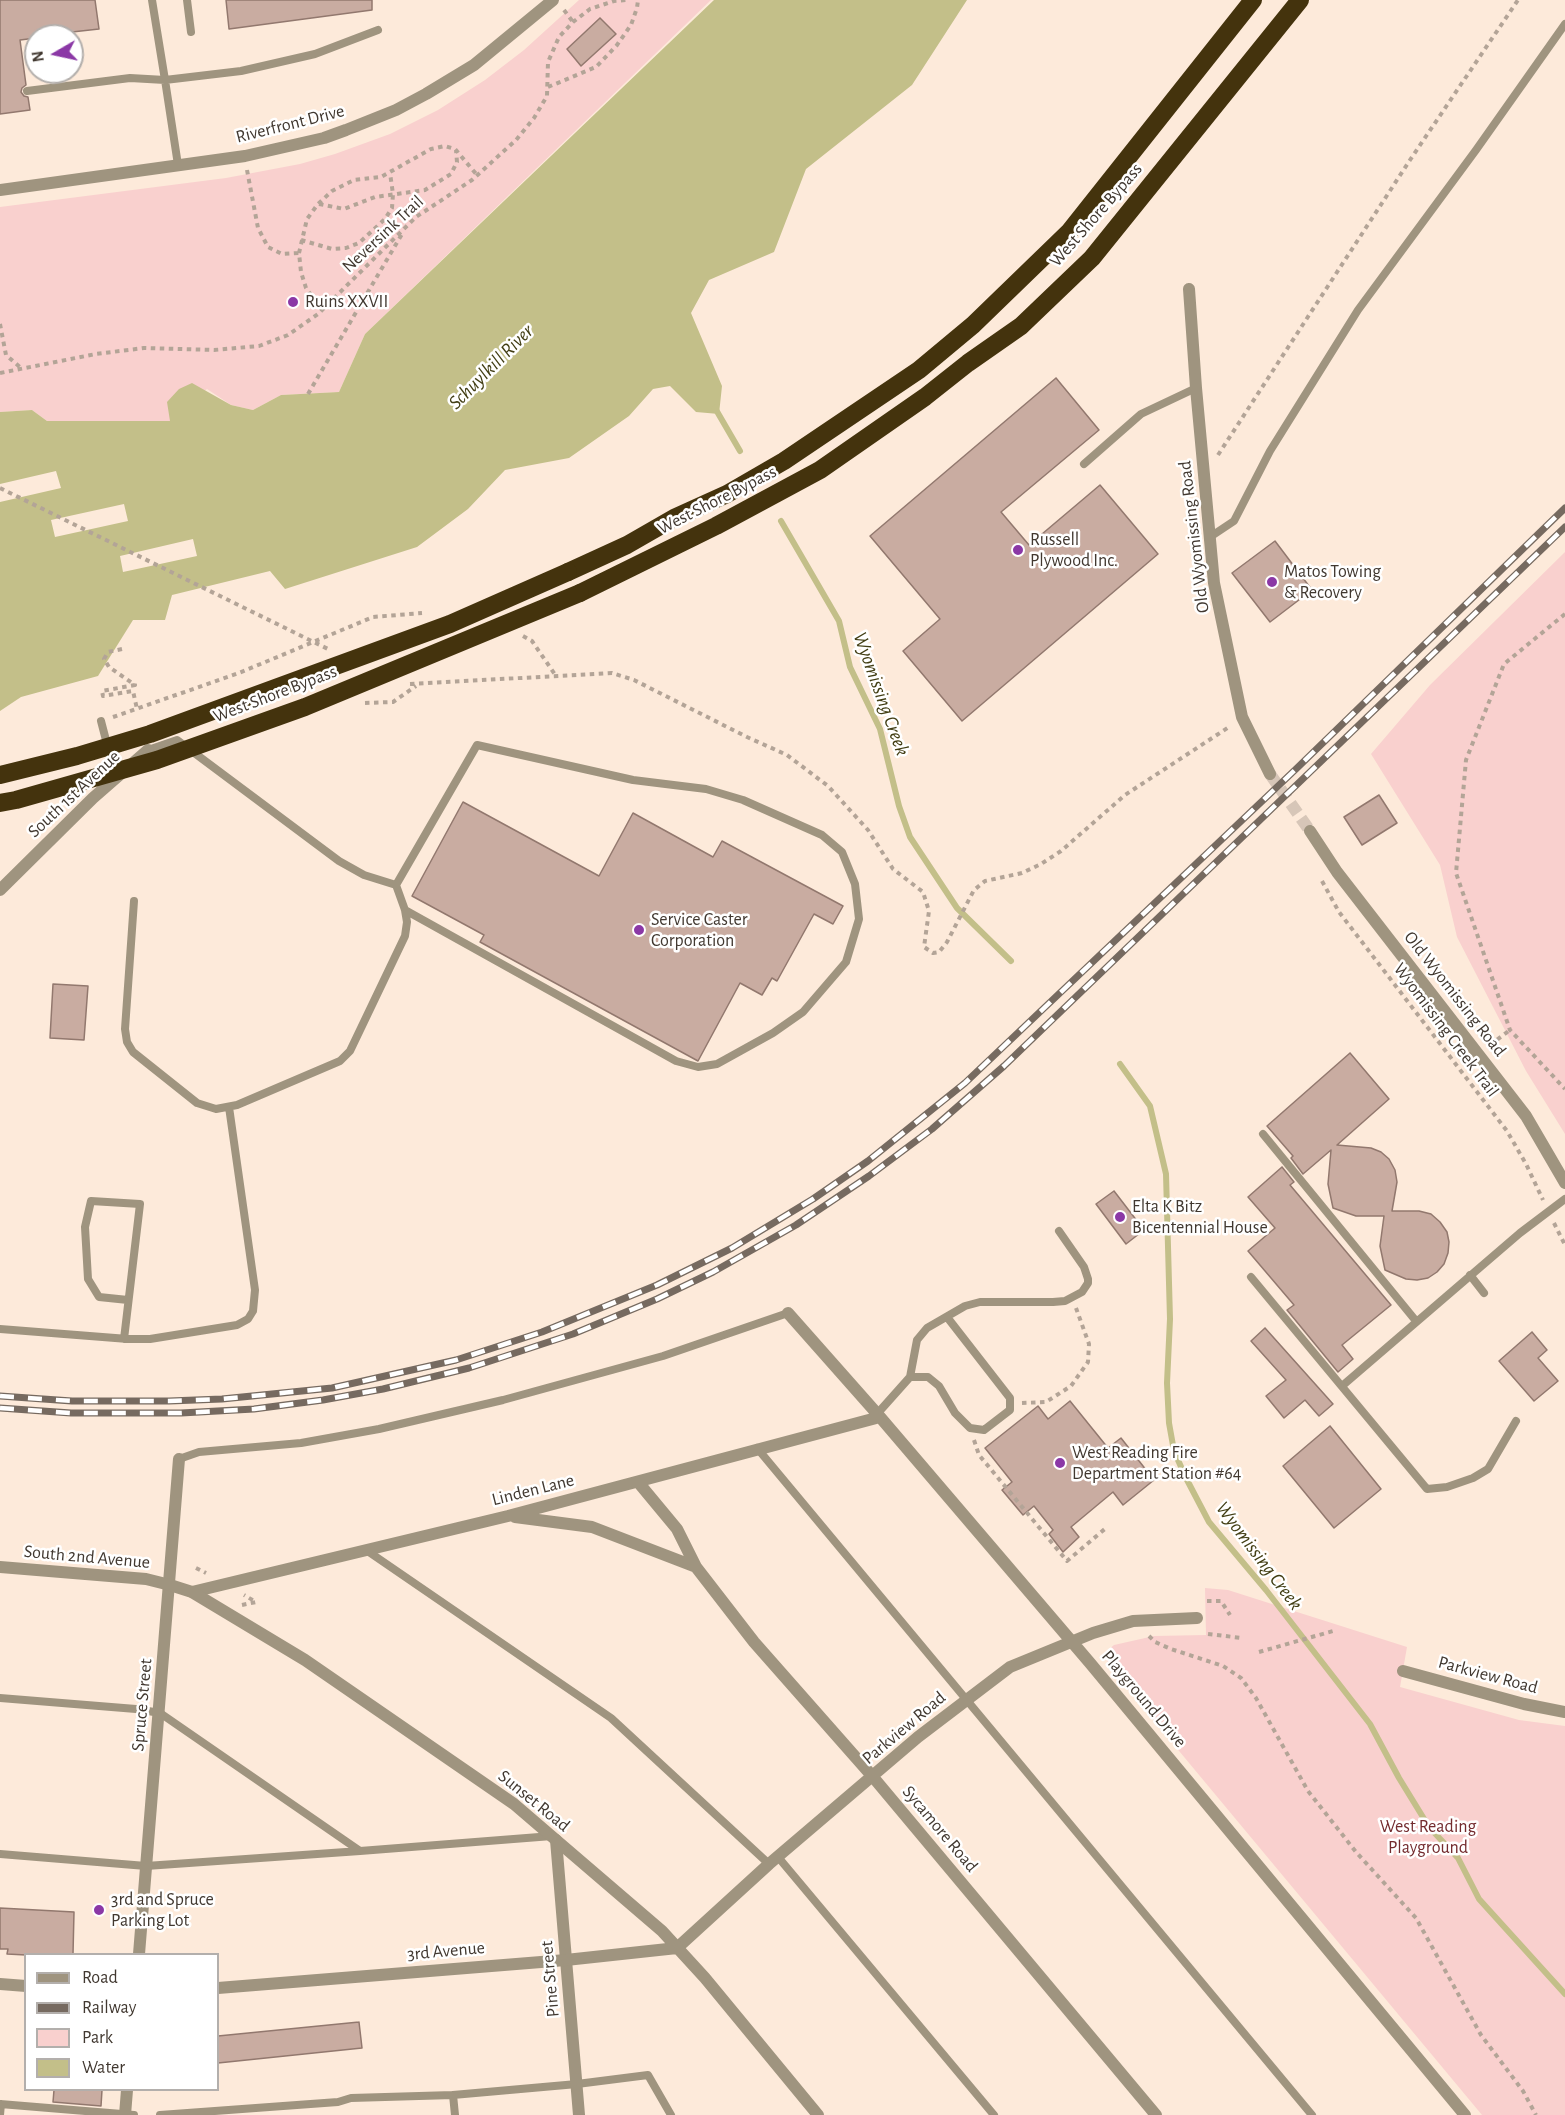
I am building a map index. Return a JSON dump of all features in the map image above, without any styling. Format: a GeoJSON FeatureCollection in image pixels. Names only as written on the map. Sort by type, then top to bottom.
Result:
{"type":"FeatureCollection","features":[{"type":"Feature","properties":{"kind":"highway","name":"West Shore Bypass"},"geometry":{"type":"LineString","coordinates":[[0,775],[77,756],[160,730],[450,624],[627,545],[674,518],[727,494],[784,461],[919,370],[973,325],[1069,232],[1253,0]]}},
{"type":"Feature","properties":{"kind":"highway","name":"West Shore Bypass"},"geometry":{"type":"LineString","coordinates":[[0,803],[157,760],[305,707],[580,592],[716,526],[820,470],[925,397],[1021,326],[1092,258],[1300,0]]}},
{"type":"Feature","properties":{"kind":"street","name":"Riverfront Drive"},"geometry":{"type":"LineString","coordinates":[[0,190],[245,156],[324,138],[406,105],[474,65],[553,0]]}},
{"type":"Feature","properties":{"kind":"street","name":"Old Wyomissing Road"},"geometry":{"type":"LineString","coordinates":[[1189,288],[1214,583],[1242,717],[1270,774]]}},
{"type":"Feature","properties":{"kind":"street","name":"South 1st Avenue"},"geometry":{"type":"LineString","coordinates":[[0,890],[148,750]]}},
{"type":"Feature","properties":{"kind":"street","name":"Old Wyomissing Road"},"geometry":{"type":"LineString","coordinates":[[1310,831],[1337,872],[1526,1116],[1565,1183]]}},
{"type":"Feature","properties":{"kind":"street","name":"Playground Drive"},"geometry":{"type":"LineString","coordinates":[[788,1313],[1071,1642],[1287,1898],[1465,2115]]}},
{"type":"Feature","properties":{"kind":"street","name":"Linden Lane"},"geometry":{"type":"LineString","coordinates":[[192,1592],[508,1516],[878,1415]]}},
{"type":"Feature","properties":{"kind":"street","name":"Spruce Street"},"geometry":{"type":"LineString","coordinates":[[139,1953],[179,1459]]}},
{"type":"Feature","properties":{"kind":"street","name":"Sycamore Road"},"geometry":{"type":"LineString","coordinates":[[638,1482],[677,1529],[696,1567],[754,1642],[873,1777],[1156,2115]]}},
{"type":"Feature","properties":{"kind":"street"},"geometry":{"type":"LineString","coordinates":[[508,1516],[592,1527],[696,1567]]}},
{"type":"Feature","properties":{"kind":"street","name":"South 2nd Avenue"},"geometry":{"type":"LineString","coordinates":[[0,1567],[146,1579],[170,1585]]}},
{"type":"Feature","properties":{"kind":"street","name":"Sunset Road"},"geometry":{"type":"LineString","coordinates":[[170,1585],[192,1592],[305,1660],[514,1804],[662,1931],[705,1978],[818,2115]]}},
{"type":"Feature","properties":{"kind":"street","name":"Parkview Road"},"geometry":{"type":"LineString","coordinates":[[677,1948],[774,1860],[918,1737],[1010,1667],[1071,1642],[1133,1621],[1197,1618]]}},
{"type":"Feature","properties":{"kind":"street","name":"Parkview Road"},"geometry":{"type":"LineString","coordinates":[[1403,1671],[1524,1704],[1565,1712]]}},
{"type":"Feature","properties":{"kind":"street","name":"Pine Street"},"geometry":{"type":"LineString","coordinates":[[554,1838],[579,2115]]}},
{"type":"Feature","properties":{"kind":"street","name":"3rd Avenue"},"geometry":{"type":"LineString","coordinates":[[219,1988],[566,1960],[677,1948]]}},
{"type":"Feature","properties":{"kind":"street"},"geometry":{"type":"LineString","coordinates":[[0,1984],[24,1986]]}},
{"type":"Feature","properties":{"kind":"street"},"geometry":{"type":"LineString","coordinates":[[127,2091],[128,2115]]}},
{"type":"Feature","properties":{"kind":"lane"},"geometry":{"type":"LineString","coordinates":[[152,0],[178,165]]}},
{"type":"Feature","properties":{"kind":"lane"},"geometry":{"type":"LineString","coordinates":[[187,0],[191,32]]}},
{"type":"Feature","properties":{"kind":"lane"},"geometry":{"type":"LineString","coordinates":[[1210,537],[1234,521],[1270,451],[1358,310],[1565,24]]}},
{"type":"Feature","properties":{"kind":"lane"},"geometry":{"type":"LineString","coordinates":[[27,91],[130,78],[165,80],[241,71],[315,54],[378,30]]}},
{"type":"Feature","properties":{"kind":"lane"},"geometry":{"type":"LineString","coordinates":[[1084,464],[1141,414],[1196,388]]}},
{"type":"Feature","properties":{"kind":"lane"},"geometry":{"type":"LineString","coordinates":[[101,721],[116,778]]}},
{"type":"Feature","properties":{"kind":"lane"},"geometry":{"type":"LineString","coordinates":[[148,750],[177,740],[339,861],[364,875],[396,885]]}},
{"type":"Feature","properties":{"kind":"lane"},"geometry":{"type":"LineString","coordinates":[[134,901],[125,1029],[127,1042],[133,1052],[197,1103],[216,1109],[237,1106],[340,1061],[350,1051],[405,936],[405,910],[396,885],[477,745],[633,780],[706,789],[743,800],[822,835],[842,852],[855,884],[859,919],[846,962],[803,1012],[773,1033],[717,1064],[698,1067],[676,1061],[405,910]]}},
{"type":"Feature","properties":{"kind":"lane"},"geometry":{"type":"LineString","coordinates":[[0,1329],[150,1339],[237,1325],[248,1319],[253,1311],[255,1290],[229,1107]]}},
{"type":"Feature","properties":{"kind":"lane"},"geometry":{"type":"LineString","coordinates":[[1263,1134],[1416,1321]]}},
{"type":"Feature","properties":{"kind":"lane"},"geometry":{"type":"LineString","coordinates":[[1342,1386],[1470,1275],[1565,1199]]}},
{"type":"Feature","properties":{"kind":"lane"},"geometry":{"type":"LineString","coordinates":[[124,1339],[140,1204],[91,1201],[85,1227],[88,1279],[99,1297],[128,1300]]}},
{"type":"Feature","properties":{"kind":"lane"},"geometry":{"type":"LineString","coordinates":[[878,1415],[910,1377],[917,1340],[927,1328],[965,1306],[980,1302],[1053,1302],[1072,1297],[1087,1286],[1088,1279],[1084,1267],[1059,1231]]}},
{"type":"Feature","properties":{"kind":"lane"},"geometry":{"type":"LineString","coordinates":[[1470,1275],[1485,1293]]}},
{"type":"Feature","properties":{"kind":"lane"},"geometry":{"type":"LineString","coordinates":[[1251,1277],[1427,1489],[1447,1487],[1473,1478],[1488,1469],[1516,1421]]}},
{"type":"Feature","properties":{"kind":"lane"},"geometry":{"type":"LineString","coordinates":[[179,1459],[199,1452],[301,1443],[368,1431],[503,1400],[663,1356],[788,1313]]}},
{"type":"Feature","properties":{"kind":"lane"},"geometry":{"type":"LineString","coordinates":[[910,1377],[928,1377],[939,1386],[955,1413],[970,1428],[984,1430],[1010,1410],[1010,1398],[946,1317]]}},
{"type":"Feature","properties":{"kind":"lane"},"geometry":{"type":"LineString","coordinates":[[757,1448],[1312,2115]]}},
{"type":"Feature","properties":{"kind":"lane"},"geometry":{"type":"LineString","coordinates":[[366,1550],[611,1718],[774,1860],[994,2115]]}},
{"type":"Feature","properties":{"kind":"lane"},"geometry":{"type":"LineString","coordinates":[[0,1698],[160,1713],[360,1851]]}},
{"type":"Feature","properties":{"kind":"lane"},"geometry":{"type":"LineString","coordinates":[[0,1854],[146,1866],[554,1838]]}},
{"type":"Feature","properties":{"kind":"lane"},"geometry":{"type":"LineString","coordinates":[[160,2115],[249,2112],[338,2103],[351,2098],[453,2095],[648,2075],[671,2115]]}},
{"type":"Feature","properties":{"kind":"lane"},"geometry":{"type":"LineString","coordinates":[[453,2095],[455,2115]]}},
{"type":"Feature","properties":{"kind":"lane"},"geometry":{"type":"LineString","coordinates":[[0,2115],[0,2104],[128,2115]]}},
{"type":"Feature","properties":{"kind":"path"},"geometry":{"type":"LineString","coordinates":[[548,87],[596,67],[618,45],[631,25],[638,0]]}},
{"type":"Feature","properties":{"kind":"path","name":"Neversink Trail"},"geometry":{"type":"LineString","coordinates":[[0,373],[96,354],[144,348],[214,350],[259,346],[288,334],[322,310],[416,217],[477,175],[522,133],[547,96],[548,62],[559,36],[590,9],[614,1],[638,0]]}},
{"type":"Feature","properties":{"kind":"path"},"geometry":{"type":"LineString","coordinates":[[1205,473],[1518,0]]}},
{"type":"Feature","properties":{"kind":"path"},"geometry":{"type":"LineString","coordinates":[[322,310],[306,288],[298,253],[307,219],[332,191],[354,180],[381,177],[431,149],[445,146],[455,149],[477,175]]}},
{"type":"Feature","properties":{"kind":"path"},"geometry":{"type":"LineString","coordinates":[[318,204],[344,210],[375,197],[425,190],[452,174],[457,162],[455,149]]}},
{"type":"Feature","properties":{"kind":"path"},"geometry":{"type":"LineString","coordinates":[[245,156],[258,228],[268,247],[282,255],[298,253]]}},
{"type":"Feature","properties":{"kind":"path"},"geometry":{"type":"LineString","coordinates":[[301,240],[332,249],[346,248],[359,243],[385,219],[392,208],[390,172]]}},
{"type":"Feature","properties":{"kind":"path"},"geometry":{"type":"LineString","coordinates":[[308,394],[405,228]]}},
{"type":"Feature","properties":{"kind":"path"},"geometry":{"type":"LineString","coordinates":[[0,324],[6,355],[22,369]]}},
{"type":"Feature","properties":{"kind":"path"},"geometry":{"type":"LineString","coordinates":[[0,488],[329,650]]}},
{"type":"Feature","properties":{"kind":"path"},"geometry":{"type":"LineString","coordinates":[[1565,614],[1504,664],[1466,760],[1456,873],[1510,1030],[1565,1089]]}},
{"type":"Feature","properties":{"kind":"path"},"geometry":{"type":"LineString","coordinates":[[122,649],[108,652],[104,659],[109,667],[135,685],[102,691],[103,696],[133,692],[137,709]]}},
{"type":"Feature","properties":{"kind":"path"},"geometry":{"type":"LineString","coordinates":[[402,684],[612,673],[634,680],[787,755],[828,786],[868,830],[892,869],[923,892],[929,911],[924,947],[933,953],[939,952],[947,942],[974,890],[985,881],[1022,873],[1041,864],[1061,851],[1125,795],[1212,740],[1242,717]]}},
{"type":"Feature","properties":{"kind":"path","name":"Wyomissing Creek Trail"},"geometry":{"type":"LineString","coordinates":[[1321,878],[1339,912],[1507,1131],[1526,1164],[1565,1245]]}},
{"type":"Feature","properties":{"kind":"path"},"geometry":{"type":"LineString","coordinates":[[1479,1055],[1510,1030]]}},
{"type":"Feature","properties":{"kind":"path"},"geometry":{"type":"LineString","coordinates":[[1010,1398],[1024,1404],[1046,1402],[1071,1386],[1088,1362],[1089,1344],[1072,1297]]}},
{"type":"Feature","properties":{"kind":"path"},"geometry":{"type":"LineString","coordinates":[[970,1428],[979,1455],[1067,1561],[1106,1527]]}},
{"type":"Feature","properties":{"kind":"path"},"geometry":{"type":"LineString","coordinates":[[1207,1601],[1221,1601],[1230,1615]]}},
{"type":"Feature","properties":{"kind":"path"},"geometry":{"type":"LineString","coordinates":[[1259,1652],[1333,1631]]}},
{"type":"Feature","properties":{"kind":"path"},"geometry":{"type":"LineString","coordinates":[[1208,1634],[1242,1638]]}},
{"type":"Feature","properties":{"kind":"path"},"geometry":{"type":"LineString","coordinates":[[1155,1642],[1223,1666],[1241,1678],[1256,1698],[1308,1791],[1356,1852],[1416,1918],[1481,2035],[1523,2091],[1536,2115]]}},
{"type":"Feature","properties":{"kind":"green space"},"geometry":{"type":"Polygon","coordinates":[[[579,0],[711,0],[365,334],[339,392],[281,395],[253,410],[231,405],[207,389],[170,421],[47,421],[32,410],[0,412],[0,207],[226,178],[300,164],[335,154],[390,134],[438,110],[485,80],[524,50],[579,0]]]}},
{"type":"Feature","properties":{"kind":"green space"},"geometry":{"type":"Polygon","coordinates":[[[1565,552],[1565,1134],[1526,1071],[1457,937],[1440,865],[1371,754],[1430,685],[1565,552]]]}},
{"type":"Feature","properties":{"kind":"green space","name":"West Reading Playground"},"geometry":{"type":"Polygon","coordinates":[[[1205,1588],[1228,1590],[1407,1647],[1400,1687],[1519,1720],[1565,1726],[1565,2115],[1482,2115],[1110,1668],[1106,1658],[1108,1650],[1114,1645],[1154,1636],[1206,1635],[1205,1588]]]}},
{"type":"Feature","properties":{"kind":"water","name":"Schuylkill River"},"geometry":{"type":"Polygon","coordinates":[[[714,0],[967,0],[912,85],[806,169],[774,252],[709,280],[691,313],[722,386],[719,414],[696,412],[670,386],[653,389],[629,416],[569,458],[505,470],[468,509],[417,547],[285,589],[270,571],[172,595],[165,620],[133,620],[98,676],[21,697],[0,711],[0,502],[61,488],[56,471],[0,484],[0,412],[32,410],[47,421],[170,421],[167,402],[179,389],[192,383],[231,405],[253,410],[281,395],[339,392],[365,334],[714,0]],[[124,504],[51,520],[55,537],[128,521],[124,504]],[[193,539],[120,556],[123,572],[197,556],[193,539]]]}},
{"type":"Feature","properties":{"kind":"building"},"geometry":{"type":"Polygon","coordinates":[[[0,0],[95,0],[99,29],[84,31],[84,24],[24,24],[24,40],[20,40],[24,84],[26,85],[21,92],[28,97],[30,110],[0,114],[0,0]]]}},
{"type":"Feature","properties":{"kind":"building"},"geometry":{"type":"Polygon","coordinates":[[[226,0],[372,0],[372,10],[229,29],[226,0]]]}},
{"type":"Feature","properties":{"kind":"building"},"geometry":{"type":"Polygon","coordinates":[[[600,18],[616,34],[581,66],[567,49],[600,18]]]}},
{"type":"Feature","properties":{"kind":"building","name":"Russell Plywood Inc."},"geometry":{"type":"Polygon","coordinates":[[[1056,378],[1099,430],[1001,512],[1029,545],[1100,485],[1158,554],[962,721],[903,651],[940,619],[870,536],[1056,378]]]}},
{"type":"Feature","properties":{"kind":"building","name":"Matos Towing & Recovery"},"geometry":{"type":"Polygon","coordinates":[[[1275,541],[1312,590],[1270,622],[1232,573],[1275,541]]]}},
{"type":"Feature","properties":{"kind":"building"},"geometry":{"type":"Polygon","coordinates":[[[1379,795],[1397,823],[1362,845],[1344,817],[1379,795]]]}},
{"type":"Feature","properties":{"kind":"building","name":"Service Caster Corporation"},"geometry":{"type":"Polygon","coordinates":[[[463,802],[599,876],[633,813],[713,857],[722,841],[843,906],[833,924],[814,914],[777,981],[772,978],[762,995],[740,983],[698,1061],[480,942],[484,935],[412,896],[463,802]]]}},
{"type":"Feature","properties":{"kind":"building"},"geometry":{"type":"Polygon","coordinates":[[[53,984],[88,986],[84,1040],[50,1038],[53,984]]]}},
{"type":"Feature","properties":{"kind":"building"},"geometry":{"type":"Polygon","coordinates":[[[1350,1053],[1389,1099],[1337,1145],[1371,1148],[1381,1152],[1389,1159],[1395,1170],[1397,1182],[1392,1211],[1419,1211],[1431,1214],[1447,1232],[1448,1253],[1444,1264],[1428,1278],[1406,1279],[1385,1270],[1380,1246],[1384,1216],[1356,1216],[1333,1208],[1328,1184],[1331,1150],[1303,1174],[1291,1158],[1293,1156],[1267,1126],[1350,1053]]]}},
{"type":"Feature","properties":{"kind":"building"},"geometry":{"type":"Polygon","coordinates":[[[1282,1167],[1294,1182],[1290,1185],[1391,1305],[1342,1345],[1353,1359],[1338,1372],[1287,1310],[1294,1305],[1248,1251],[1275,1228],[1248,1197],[1282,1167]]]}},
{"type":"Feature","properties":{"kind":"building","name":"Elta K Bitz Bicentennial House"},"geometry":{"type":"Polygon","coordinates":[[[1114,1191],[1144,1230],[1126,1244],[1096,1204],[1114,1191]]]}},
{"type":"Feature","properties":{"kind":"building"},"geometry":{"type":"Polygon","coordinates":[[[1265,1328],[1333,1404],[1319,1416],[1305,1400],[1284,1418],[1266,1396],[1286,1380],[1251,1341],[1265,1328]]]}},
{"type":"Feature","properties":{"kind":"building"},"geometry":{"type":"Polygon","coordinates":[[[1532,1332],[1547,1350],[1538,1358],[1558,1381],[1534,1401],[1499,1361],[1532,1332]]]}},
{"type":"Feature","properties":{"kind":"building"},"geometry":{"type":"Polygon","coordinates":[[[1070,1401],[1108,1448],[1121,1438],[1154,1480],[1123,1505],[1113,1492],[1071,1527],[1079,1537],[1063,1552],[1049,1534],[1053,1530],[1034,1506],[1023,1515],[1002,1490],[1012,1482],[985,1448],[1038,1406],[1048,1419],[1070,1401]]]}},
{"type":"Feature","properties":{"kind":"building"},"geometry":{"type":"Polygon","coordinates":[[[1330,1426],[1381,1489],[1334,1528],[1283,1466],[1330,1426]]]}},
{"type":"Feature","properties":{"kind":"building"},"geometry":{"type":"Polygon","coordinates":[[[0,1908],[74,1912],[73,1953],[7,1954],[8,1949],[0,1949],[0,1908]]]}},
{"type":"Feature","properties":{"kind":"building"},"geometry":{"type":"Polygon","coordinates":[[[359,2022],[362,2048],[219,2063],[219,2036],[359,2022]]]}},
{"type":"Feature","properties":{"kind":"building"},"geometry":{"type":"Polygon","coordinates":[[[54,2091],[102,2091],[101,2106],[53,2102],[54,2091]]]}},
{"type":"Feature","properties":{"kind":"waterway","name":"Wyomissing Creek"},"geometry":{"type":"LineString","coordinates":[[715,408],[740,451]]}},
{"type":"Feature","properties":{"kind":"waterway","name":"Wyomissing Creek"},"geometry":{"type":"LineString","coordinates":[[781,521],[839,621],[850,667],[880,729],[899,806],[910,837],[957,908],[1011,961]]}},
{"type":"Feature","properties":{"kind":"waterway","name":"Wyomissing Creek"},"geometry":{"type":"LineString","coordinates":[[1120,1064],[1150,1106],[1166,1174],[1170,1319],[1167,1383],[1169,1423],[1174,1451],[1186,1478],[1209,1522],[1266,1590],[1370,1724],[1429,1827],[1458,1858],[1479,1899],[1565,1994]]}},
{"type":"Feature","properties":{"kind":"tunnel"},"geometry":{"type":"LineString","coordinates":[[1270,774],[1310,831]]}},
{"type":"Feature","properties":{"kind":"railway"},"geometry":{"type":"LineString","coordinates":[[0,1396],[72,1401],[169,1401],[222,1399],[332,1388],[456,1360],[542,1332],[657,1285],[732,1248],[813,1199],[868,1161],[965,1083],[1296,769],[1565,508]]}},
{"type":"Feature","properties":{"kind":"railway"},"geometry":{"type":"LineString","coordinates":[[0,1408],[71,1413],[181,1413],[254,1409],[383,1389],[469,1368],[573,1334],[657,1299],[713,1272],[796,1225],[869,1176],[932,1129],[1004,1066],[1565,527]]}},
{"type":"Feature","properties":{"kind":"place","name":"Ruins XXVII"},"geometry":{"type":"Point","coordinates":[293,302]}},
{"type":"Feature","properties":{"kind":"place","name":"Russell Plywood Inc."},"geometry":{"type":"Point","coordinates":[1018,550]}},
{"type":"Feature","properties":{"kind":"place","name":"Matos Towing & Recovery"},"geometry":{"type":"Point","coordinates":[1272,582]}},
{"type":"Feature","properties":{"kind":"place","name":"Service Caster Corporation"},"geometry":{"type":"Point","coordinates":[639,930]}},
{"type":"Feature","properties":{"kind":"place","name":"Elta K Bitz Bicentennial House"},"geometry":{"type":"Point","coordinates":[1120,1217]}},
{"type":"Feature","properties":{"kind":"place","name":"West Reading Fire Department Station #64"},"geometry":{"type":"Point","coordinates":[1060,1463]}},
{"type":"Feature","properties":{"kind":"place","name":"3rd and Spruce Parking Lot"},"geometry":{"type":"Point","coordinates":[99,1910]}}]}
